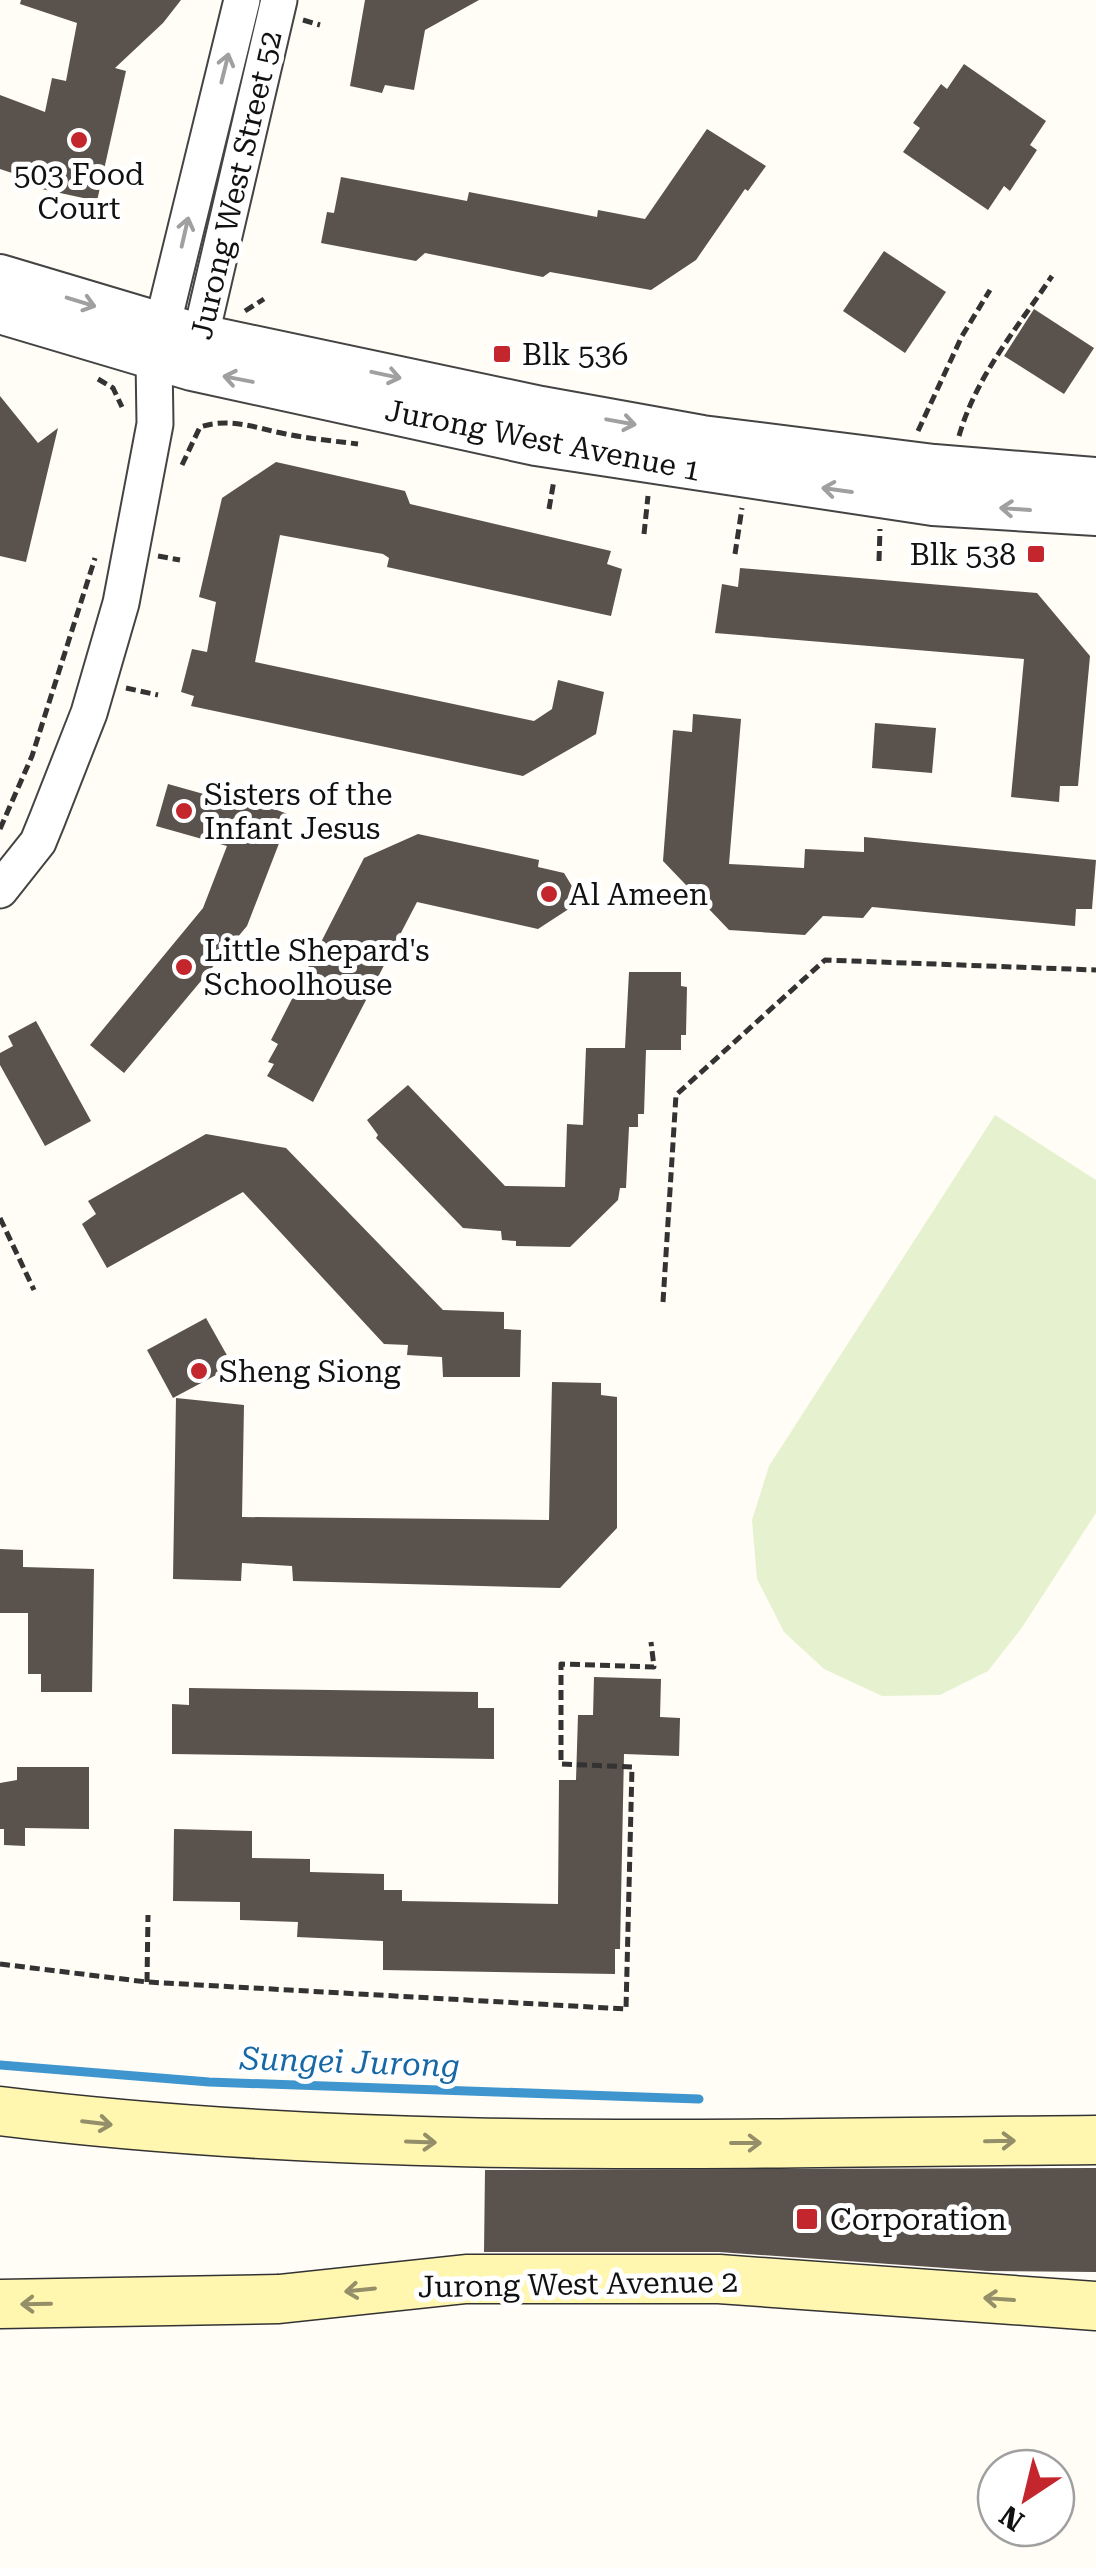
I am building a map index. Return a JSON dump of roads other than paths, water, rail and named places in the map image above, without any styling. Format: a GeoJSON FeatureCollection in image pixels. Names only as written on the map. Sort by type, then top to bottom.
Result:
{"type":"FeatureCollection","features":[{"type":"Feature","properties":{"kind":"main road"},"geometry":{"type":"LineString","coordinates":[[0,2111],[124,2126],[485,2145],[1096,2140]]}},
{"type":"Feature","properties":{"kind":"main road","name":"Jurong West Avenue 2"},"geometry":{"type":"LineString","coordinates":[[0,2304],[278,2299],[466,2279],[719,2279],[1096,2306]]}},
{"type":"Feature","properties":{"kind":"street","name":"Jurong West Street 52"},"geometry":{"type":"LineString","coordinates":[[178,348],[242,0]]}},
{"type":"Feature","properties":{"kind":"street","name":"Jurong West Street 52"},"geometry":{"type":"LineString","coordinates":[[178,348],[242,148],[279,0]]}},
{"type":"Feature","properties":{"kind":"street","name":"Jurong West Avenue 1"},"geometry":{"type":"LineString","coordinates":[[0,276],[178,348],[548,446],[934,504],[1096,514]]}},
{"type":"Feature","properties":{"kind":"street","name":"Jurong West Avenue 1"},"geometry":{"type":"LineString","coordinates":[[0,312],[178,348],[702,437],[933,466],[1096,479]]}},
{"type":"Feature","properties":{"kind":"street"},"geometry":{"type":"LineString","coordinates":[[0,890],[38,842],[90,714],[121,603],[139,418],[178,348]]}},
{"type":"Feature","properties":{"kind":"waterway","name":"Sungei Jurong"},"geometry":{"type":"LineString","coordinates":[[0,2065],[209,2082],[699,2099]]}},
{"type":"Feature","properties":{"kind":"place","name":"503 Food Court"},"geometry":{"type":"Point","coordinates":[79,140]}},
{"type":"Feature","properties":{"kind":"place","name":"Blk 536"},"geometry":{"type":"Point","coordinates":[502,354]}},
{"type":"Feature","properties":{"kind":"place","name":"Blk 538"},"geometry":{"type":"Point","coordinates":[1036,554]}},
{"type":"Feature","properties":{"kind":"place","name":"Sisters of the Infant Jesus"},"geometry":{"type":"Point","coordinates":[184,811]}},
{"type":"Feature","properties":{"kind":"place","name":"Al Ameen"},"geometry":{"type":"Point","coordinates":[549,894]}},
{"type":"Feature","properties":{"kind":"place","name":"Little Shepard's Schoolhouse"},"geometry":{"type":"Point","coordinates":[184,967]}},
{"type":"Feature","properties":{"kind":"place","name":"Sheng Siong"},"geometry":{"type":"Point","coordinates":[199,1371]}},
{"type":"Feature","properties":{"kind":"place","name":"Corporation"},"geometry":{"type":"Point","coordinates":[807,2219]}}]}
